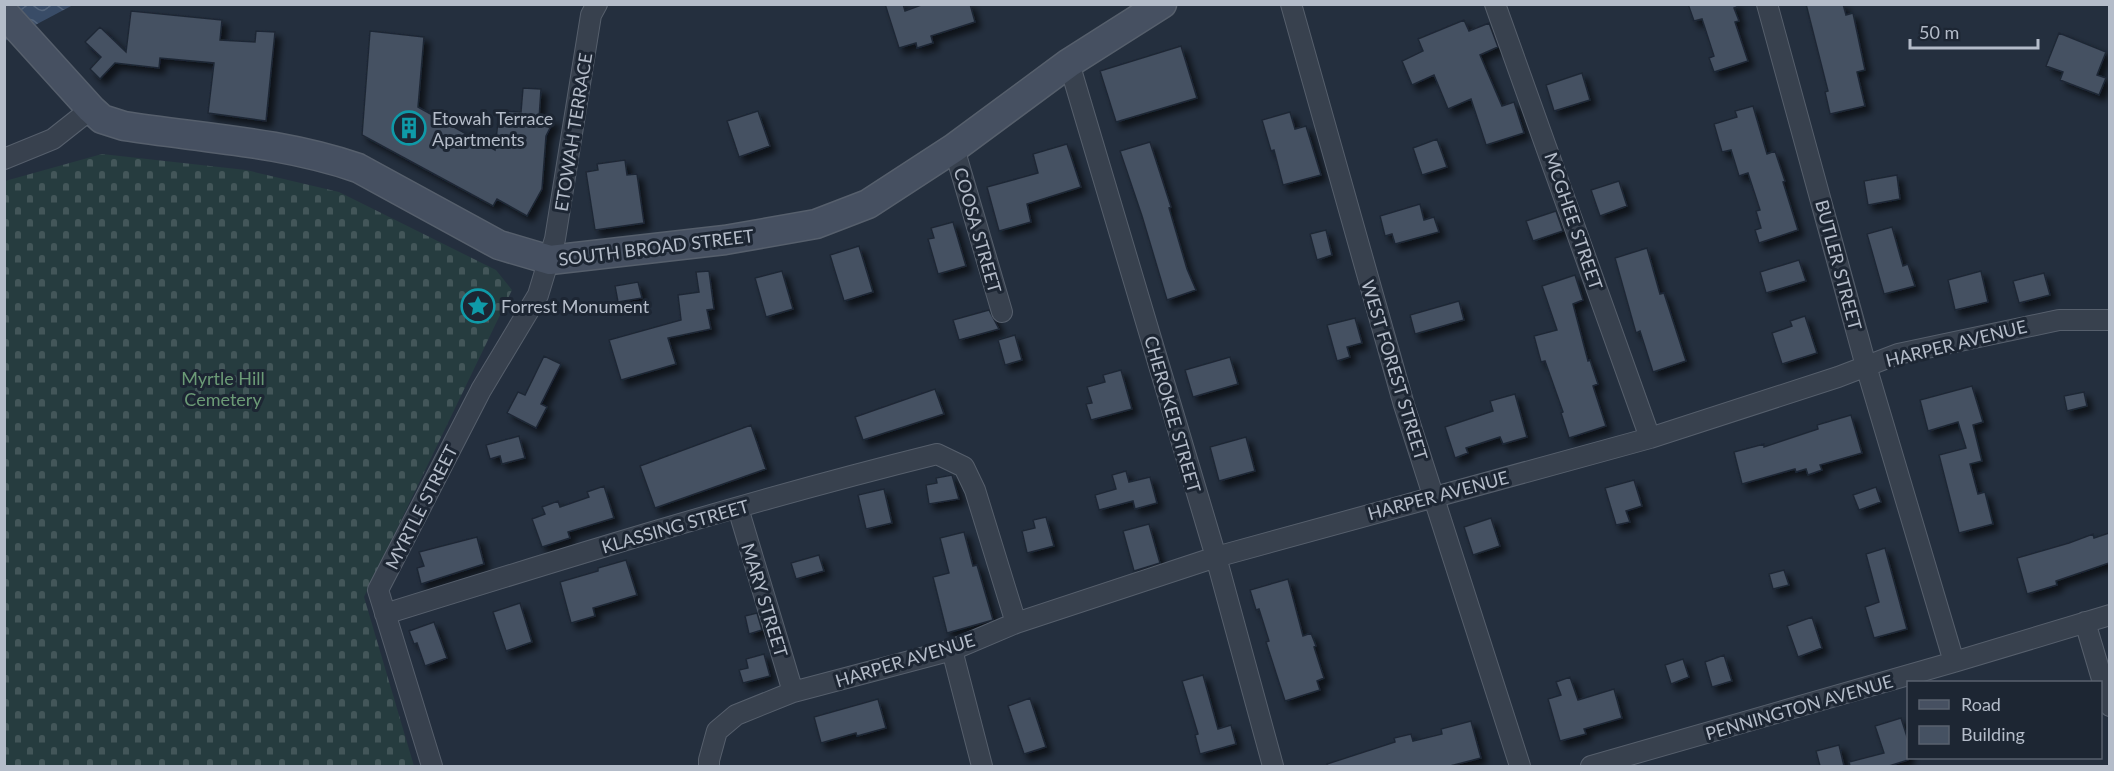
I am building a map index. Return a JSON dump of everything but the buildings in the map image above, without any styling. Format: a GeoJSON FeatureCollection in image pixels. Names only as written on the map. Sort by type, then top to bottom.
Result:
{"type":"FeatureCollection","features":[{"type":"Feature","properties":{"kind":"main road","name":"SOUTH BROAD STREET"},"geometry":{"type":"LineString","coordinates":[[4,13],[90,109],[102,119],[124,126],[291,149],[335,160],[358,168],[499,245],[550,260],[725,240],[816,224],[868,204],[954,148],[1069,63],[1162,4]]}},
{"type":"Feature","properties":{"kind":"street","name":"ETOWAH TERRACE"},"geometry":{"type":"LineString","coordinates":[[550,260],[591,15],[597,4]]}},
{"type":"Feature","properties":{"kind":"street","name":"WEST FOREST STREET"},"geometry":{"type":"LineString","coordinates":[[1291,4],[1404,405],[1520,766]]}},
{"type":"Feature","properties":{"kind":"street","name":"MCGHEE STREET"},"geometry":{"type":"LineString","coordinates":[[1495,4],[1650,438]]}},
{"type":"Feature","properties":{"kind":"street","name":"BUTLER STREET"},"geometry":{"type":"LineString","coordinates":[[1767,4],[1866,366],[1954,663]]}},
{"type":"Feature","properties":{"kind":"street","name":"CHEROKEE STREET"},"geometry":{"type":"LineString","coordinates":[[1069,63],[1215,557],[1273,766]]}},
{"type":"Feature","properties":{"kind":"street"},"geometry":{"type":"LineString","coordinates":[[4,159],[53,139],[90,109]]}},
{"type":"Feature","properties":{"kind":"street","name":"COOSA STREET"},"geometry":{"type":"LineString","coordinates":[[954,148],[1002,312]]}},
{"type":"Feature","properties":{"kind":"street","name":"MYRTLE STREET"},"geometry":{"type":"LineString","coordinates":[[432,766],[378,590],[481,390],[538,295],[550,260]]}},
{"type":"Feature","properties":{"kind":"street","name":"HARPER AVENUE"},"geometry":{"type":"LineString","coordinates":[[709,766],[717,731],[736,714],[793,692],[952,650],[1016,623],[1215,557],[1650,438],[1838,377],[1898,354],[2059,320],[2109,320]]}},
{"type":"Feature","properties":{"kind":"street","name":"KLASSING STREET"},"geometry":{"type":"LineString","coordinates":[[385,614],[603,546],[819,483],[937,454],[963,467],[975,490],[1016,623]]}},
{"type":"Feature","properties":{"kind":"street","name":"MARY STREET"},"geometry":{"type":"LineString","coordinates":[[738,508],[793,692]]}},
{"type":"Feature","properties":{"kind":"street","name":"PENNINGTON AVENUE"},"geometry":{"type":"LineString","coordinates":[[1591,766],[1954,663],[2109,615]]}},
{"type":"Feature","properties":{"kind":"street"},"geometry":{"type":"LineString","coordinates":[[2085,622],[2102,681]]}},
{"type":"Feature","properties":{"kind":"street"},"geometry":{"type":"LineString","coordinates":[[952,650],[982,766]]}},
{"type":"Feature","properties":{"kind":"street"},"geometry":{"type":"LineString","coordinates":[[2102,682],[2109,706]]}},
{"type":"Feature","properties":{"kind":"green space","name":"Myrtle Hill Cemetery"},"geometry":{"type":"Polygon","coordinates":[[[102,154],[246,170],[339,192],[496,270],[512,290],[364,597],[414,766],[5,766],[5,181],[102,154]]]}},
{"type":"Feature","properties":{"kind":"water"},"geometry":{"type":"Polygon","coordinates":[[[5,5],[73,5],[5,41],[5,5]]]}},
{"type":"Feature","properties":{"kind":"place","name":"Etowah Terrace Apartments"},"geometry":{"type":"Point","coordinates":[409,128]}},
{"type":"Feature","properties":{"kind":"place","name":"Forrest Monument"},"geometry":{"type":"Point","coordinates":[478,306]}}]}
